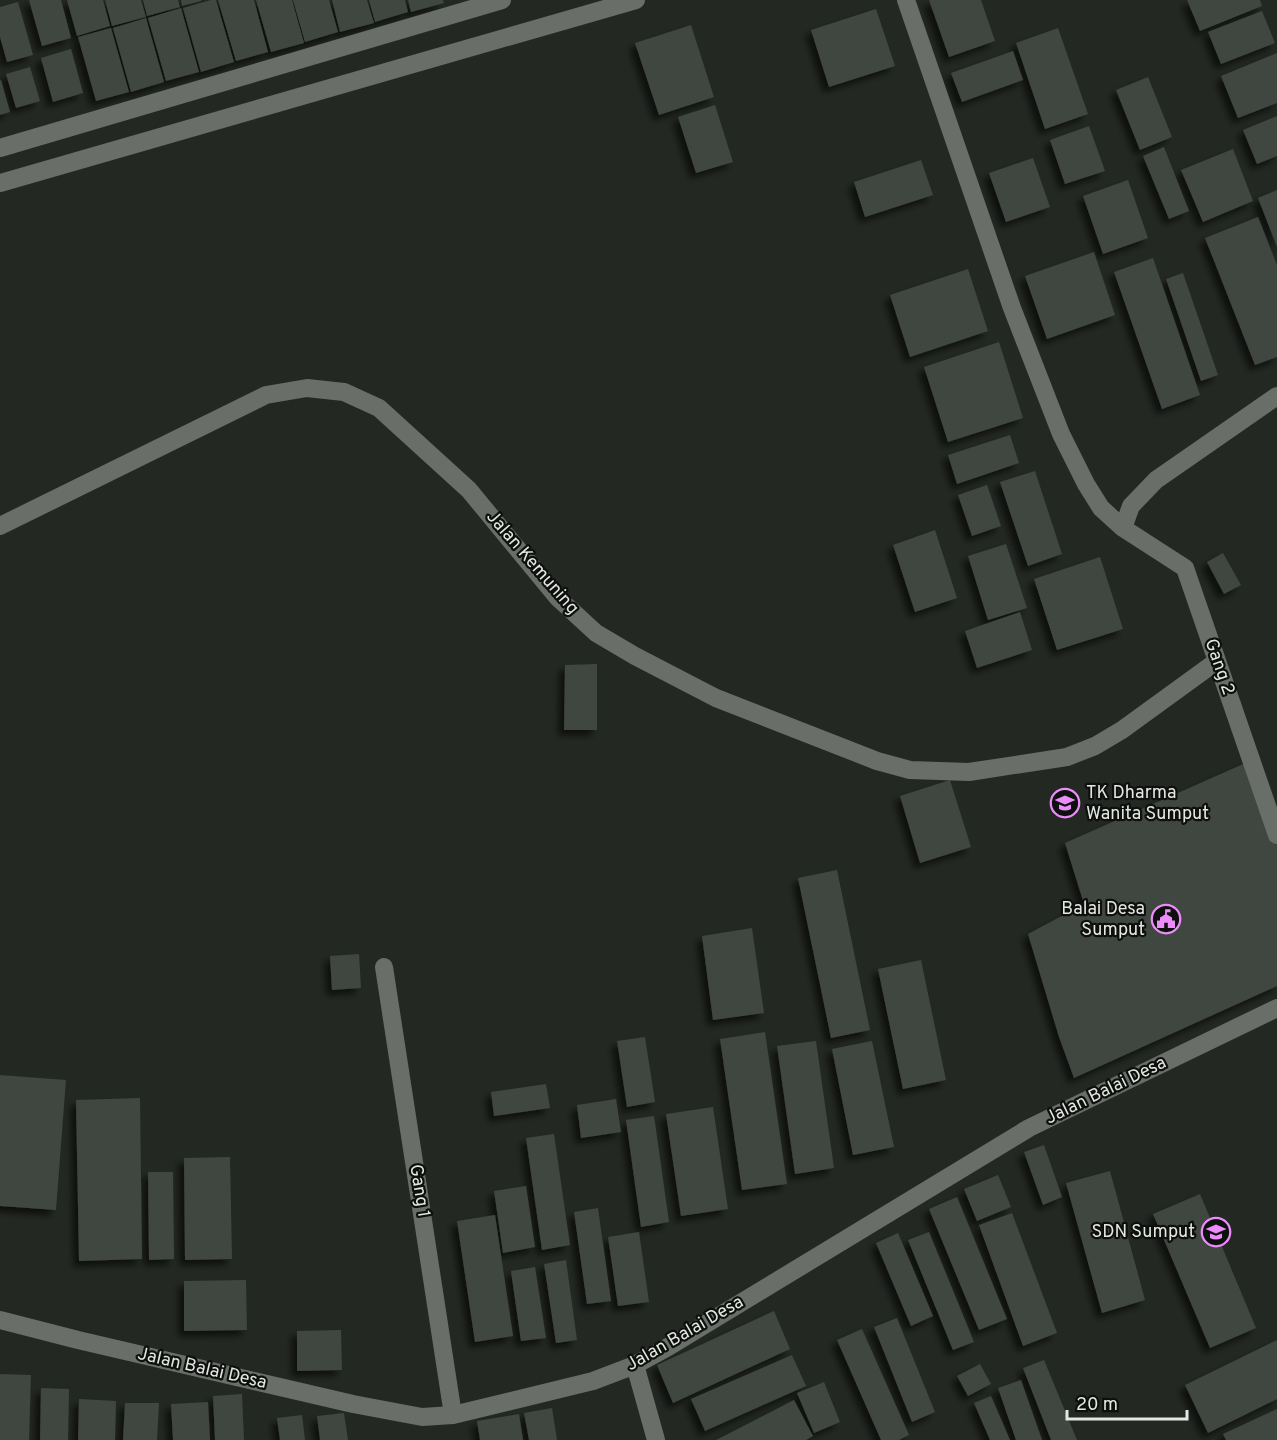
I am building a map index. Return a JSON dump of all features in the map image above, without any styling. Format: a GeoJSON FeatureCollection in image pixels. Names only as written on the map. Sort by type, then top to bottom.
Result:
{"type":"FeatureCollection","features":[{"type":"Feature","properties":{"kind":"street"},"geometry":{"type":"LineString","coordinates":[[0,148],[502,0]]}},
{"type":"Feature","properties":{"kind":"street"},"geometry":{"type":"LineString","coordinates":[[0,183],[636,0]]}},
{"type":"Feature","properties":{"kind":"street","name":"Gang 2"},"geometry":{"type":"LineString","coordinates":[[906,0],[1012,308],[1061,434],[1101,508],[1123,528],[1185,568],[1277,835]]}},
{"type":"Feature","properties":{"kind":"street","name":"Jalan Kemuning"},"geometry":{"type":"LineString","coordinates":[[0,526],[266,395],[307,388],[344,392],[379,408],[469,490],[558,598],[596,633],[716,698],[877,761],[910,770],[969,772],[1067,757],[1095,746],[1122,730],[1217,660]]}},
{"type":"Feature","properties":{"kind":"street"},"geometry":{"type":"LineString","coordinates":[[1123,528],[1131,506],[1156,480],[1277,396]]}},
{"type":"Feature","properties":{"kind":"street","name":"Gang 1"},"geometry":{"type":"LineString","coordinates":[[384,967],[453,1415]]}},
{"type":"Feature","properties":{"kind":"street","name":"Jalan Balai Desa"},"geometry":{"type":"LineString","coordinates":[[0,1320],[353,1404],[422,1417],[453,1415],[593,1381],[635,1365],[668,1347],[1029,1128],[1277,1008]]}},
{"type":"Feature","properties":{"kind":"street"},"geometry":{"type":"LineString","coordinates":[[635,1365],[656,1440]]}},
{"type":"Feature","properties":{"kind":"building"},"geometry":{"type":"Polygon","coordinates":[[[29,0],[61,0],[71,38],[42,46],[29,0]]]}},
{"type":"Feature","properties":{"kind":"building"},"geometry":{"type":"Polygon","coordinates":[[[67,0],[103,0],[110,26],[77,36],[67,0]]]}},
{"type":"Feature","properties":{"kind":"building"},"geometry":{"type":"Polygon","coordinates":[[[105,0],[141,0],[146,17],[112,26],[105,0]]]}},
{"type":"Feature","properties":{"kind":"building"},"geometry":{"type":"Polygon","coordinates":[[[143,0],[178,0],[180,7],[147,16],[143,0]]]}},
{"type":"Feature","properties":{"kind":"building"},"geometry":{"type":"Polygon","coordinates":[[[181,0],[201,0],[201,1],[182,6],[181,0]]]}},
{"type":"Feature","properties":{"kind":"building"},"geometry":{"type":"Polygon","coordinates":[[[216,0],[234,62],[201,72],[183,8],[216,0]]]}},
{"type":"Feature","properties":{"kind":"building"},"geometry":{"type":"Polygon","coordinates":[[[218,0],[254,0],[268,52],[236,61],[218,0]]]}},
{"type":"Feature","properties":{"kind":"building"},"geometry":{"type":"Polygon","coordinates":[[[256,0],[292,0],[304,43],[271,52],[256,0]]]}},
{"type":"Feature","properties":{"kind":"building"},"geometry":{"type":"Polygon","coordinates":[[[293,0],[329,0],[338,32],[305,42],[293,0]]]}},
{"type":"Feature","properties":{"kind":"building"},"geometry":{"type":"Polygon","coordinates":[[[332,0],[367,0],[374,23],[340,32],[332,0]]]}},
{"type":"Feature","properties":{"kind":"building"},"geometry":{"type":"Polygon","coordinates":[[[369,0],[405,0],[408,12],[375,22],[369,0]]]}},
{"type":"Feature","properties":{"kind":"building"},"geometry":{"type":"Polygon","coordinates":[[[408,0],[443,0],[444,3],[411,12],[408,0]]]}},
{"type":"Feature","properties":{"kind":"building"},"geometry":{"type":"Polygon","coordinates":[[[929,0],[981,0],[995,41],[949,57],[929,0]]]}},
{"type":"Feature","properties":{"kind":"building"},"geometry":{"type":"Polygon","coordinates":[[[1187,0],[1260,0],[1262,6],[1200,31],[1187,0]]]}},
{"type":"Feature","properties":{"kind":"building"},"geometry":{"type":"Polygon","coordinates":[[[18,2],[33,55],[7,62],[0,37],[0,7],[18,2]]]}},
{"type":"Feature","properties":{"kind":"building"},"geometry":{"type":"Polygon","coordinates":[[[181,8],[199,72],[166,81],[148,18],[181,8]]]}},
{"type":"Feature","properties":{"kind":"building"},"geometry":{"type":"Polygon","coordinates":[[[876,9],[895,66],[829,87],[811,30],[876,9]]]}},
{"type":"Feature","properties":{"kind":"building"},"geometry":{"type":"Polygon","coordinates":[[[1262,11],[1275,43],[1221,64],[1208,32],[1262,11]]]}},
{"type":"Feature","properties":{"kind":"building"},"geometry":{"type":"Polygon","coordinates":[[[146,18],[164,82],[131,92],[113,28],[146,18]]]}},
{"type":"Feature","properties":{"kind":"building"},"geometry":{"type":"Polygon","coordinates":[[[691,25],[714,97],[659,115],[635,43],[691,25]]]}},
{"type":"Feature","properties":{"kind":"building"},"geometry":{"type":"Polygon","coordinates":[[[111,28],[129,92],[96,101],[78,37],[111,28]]]}},
{"type":"Feature","properties":{"kind":"building"},"geometry":{"type":"Polygon","coordinates":[[[1058,28],[1088,114],[1045,129],[1016,43],[1058,28]]]}},
{"type":"Feature","properties":{"kind":"building"},"geometry":{"type":"Polygon","coordinates":[[[71,49],[83,93],[53,102],[41,58],[71,49]]]}},
{"type":"Feature","properties":{"kind":"building"},"geometry":{"type":"Polygon","coordinates":[[[1013,51],[1023,80],[962,102],[951,73],[1013,51]]]}},
{"type":"Feature","properties":{"kind":"building"},"geometry":{"type":"Polygon","coordinates":[[[1277,53],[1277,103],[1238,118],[1221,76],[1277,53]]]}},
{"type":"Feature","properties":{"kind":"building"},"geometry":{"type":"Polygon","coordinates":[[[30,67],[40,101],[16,108],[6,74],[30,67]]]}},
{"type":"Feature","properties":{"kind":"building"},"geometry":{"type":"Polygon","coordinates":[[[1148,77],[1172,137],[1140,150],[1116,90],[1148,77]]]}},
{"type":"Feature","properties":{"kind":"building"},"geometry":{"type":"Polygon","coordinates":[[[0,81],[10,112],[0,115],[0,81]]]}},
{"type":"Feature","properties":{"kind":"building"},"geometry":{"type":"Polygon","coordinates":[[[715,105],[733,162],[696,173],[678,117],[715,105]]]}},
{"type":"Feature","properties":{"kind":"building"},"geometry":{"type":"Polygon","coordinates":[[[1277,116],[1277,156],[1257,164],[1243,130],[1277,116]]]}},
{"type":"Feature","properties":{"kind":"building"},"geometry":{"type":"Polygon","coordinates":[[[1089,126],[1105,171],[1065,184],[1050,140],[1089,126]]]}},
{"type":"Feature","properties":{"kind":"building"},"geometry":{"type":"Polygon","coordinates":[[[1164,147],[1189,211],[1169,219],[1143,156],[1164,147]]]}},
{"type":"Feature","properties":{"kind":"building"},"geometry":{"type":"Polygon","coordinates":[[[1233,149],[1253,201],[1203,222],[1181,170],[1233,149]]]}},
{"type":"Feature","properties":{"kind":"building"},"geometry":{"type":"Polygon","coordinates":[[[1033,158],[1050,207],[1006,222],[989,173],[1033,158]]]}},
{"type":"Feature","properties":{"kind":"building"},"geometry":{"type":"Polygon","coordinates":[[[921,160],[933,195],[865,217],[854,182],[921,160]]]}},
{"type":"Feature","properties":{"kind":"building"},"geometry":{"type":"Polygon","coordinates":[[[1128,180],[1148,238],[1103,254],[1083,196],[1128,180]]]}},
{"type":"Feature","properties":{"kind":"building"},"geometry":{"type":"Polygon","coordinates":[[[1277,190],[1277,247],[1258,198],[1277,190]]]}},
{"type":"Feature","properties":{"kind":"building"},"geometry":{"type":"Polygon","coordinates":[[[1258,217],[1277,265],[1277,357],[1255,365],[1205,238],[1258,217]]]}},
{"type":"Feature","properties":{"kind":"building"},"geometry":{"type":"Polygon","coordinates":[[[1094,252],[1115,315],[1047,339],[1025,276],[1094,252]]]}},
{"type":"Feature","properties":{"kind":"building"},"geometry":{"type":"Polygon","coordinates":[[[1153,258],[1200,395],[1162,409],[1114,272],[1153,258]]]}},
{"type":"Feature","properties":{"kind":"building"},"geometry":{"type":"Polygon","coordinates":[[[968,269],[988,331],[910,357],[890,295],[968,269]]]}},
{"type":"Feature","properties":{"kind":"building"},"geometry":{"type":"Polygon","coordinates":[[[1183,273],[1218,375],[1201,381],[1166,279],[1183,273]]]}},
{"type":"Feature","properties":{"kind":"building"},"geometry":{"type":"Polygon","coordinates":[[[999,342],[1023,418],[948,442],[924,367],[999,342]]]}},
{"type":"Feature","properties":{"kind":"building"},"geometry":{"type":"Polygon","coordinates":[[[1010,435],[1019,463],[957,484],[948,455],[1010,435]]]}},
{"type":"Feature","properties":{"kind":"building"},"geometry":{"type":"Polygon","coordinates":[[[1035,471],[1062,554],[1028,566],[1000,482],[1035,471]]]}},
{"type":"Feature","properties":{"kind":"building"},"geometry":{"type":"Polygon","coordinates":[[[987,485],[1001,526],[972,536],[958,495],[987,485]]]}},
{"type":"Feature","properties":{"kind":"building"},"geometry":{"type":"Polygon","coordinates":[[[935,530],[957,598],[915,612],[893,545],[935,530]]]}},
{"type":"Feature","properties":{"kind":"building"},"geometry":{"type":"Polygon","coordinates":[[[1006,544],[1027,608],[988,620],[968,556],[1006,544]]]}},
{"type":"Feature","properties":{"kind":"building"},"geometry":{"type":"Polygon","coordinates":[[[1223,553],[1241,585],[1224,594],[1207,562],[1223,553]]]}},
{"type":"Feature","properties":{"kind":"building"},"geometry":{"type":"Polygon","coordinates":[[[1100,557],[1123,629],[1057,650],[1034,579],[1100,557]]]}},
{"type":"Feature","properties":{"kind":"building"},"geometry":{"type":"Polygon","coordinates":[[[1020,612],[1032,650],[977,668],[965,631],[1020,612]]]}},
{"type":"Feature","properties":{"kind":"building"},"geometry":{"type":"Polygon","coordinates":[[[597,664],[597,730],[564,730],[565,665],[597,664]]]}},
{"type":"Feature","properties":{"kind":"building","name":"Balai Desa Sumput"},"geometry":{"type":"Polygon","coordinates":[[[1250,761],[1277,840],[1277,986],[1074,1078],[1059,1037],[1028,934],[1084,904],[1065,843],[1250,761]]]}},
{"type":"Feature","properties":{"kind":"building"},"geometry":{"type":"Polygon","coordinates":[[[950,780],[971,847],[920,863],[900,796],[950,780]]]}},
{"type":"Feature","properties":{"kind":"building"},"geometry":{"type":"Polygon","coordinates":[[[837,870],[870,1030],[831,1038],[798,878],[837,870]]]}},
{"type":"Feature","properties":{"kind":"building"},"geometry":{"type":"Polygon","coordinates":[[[752,928],[764,1013],[713,1020],[702,936],[752,928]]]}},
{"type":"Feature","properties":{"kind":"building"},"geometry":{"type":"Polygon","coordinates":[[[359,954],[361,988],[332,990],[330,956],[359,954]]]}},
{"type":"Feature","properties":{"kind":"building"},"geometry":{"type":"Polygon","coordinates":[[[921,960],[946,1080],[903,1089],[878,969],[921,960]]]}},
{"type":"Feature","properties":{"kind":"building"},"geometry":{"type":"Polygon","coordinates":[[[765,1032],[787,1184],[742,1190],[720,1039],[765,1032]]]}},
{"type":"Feature","properties":{"kind":"building"},"geometry":{"type":"Polygon","coordinates":[[[645,1037],[655,1102],[627,1107],[617,1041],[645,1037]]]}},
{"type":"Feature","properties":{"kind":"building"},"geometry":{"type":"Polygon","coordinates":[[[816,1041],[834,1168],[795,1174],[777,1046],[816,1041]]]}},
{"type":"Feature","properties":{"kind":"building"},"geometry":{"type":"Polygon","coordinates":[[[872,1041],[894,1147],[853,1155],[832,1049],[872,1041]]]}},
{"type":"Feature","properties":{"kind":"building"},"geometry":{"type":"Polygon","coordinates":[[[0,1075],[66,1080],[56,1210],[0,1206],[0,1075]]]}},
{"type":"Feature","properties":{"kind":"building"},"geometry":{"type":"Polygon","coordinates":[[[546,1084],[550,1108],[494,1116],[491,1092],[546,1084]]]}},
{"type":"Feature","properties":{"kind":"building"},"geometry":{"type":"Polygon","coordinates":[[[140,1098],[142,1259],[79,1261],[76,1100],[140,1098]]]}},
{"type":"Feature","properties":{"kind":"building"},"geometry":{"type":"Polygon","coordinates":[[[616,1099],[621,1132],[581,1138],[577,1105],[616,1099]]]}},
{"type":"Feature","properties":{"kind":"building"},"geometry":{"type":"Polygon","coordinates":[[[713,1107],[728,1209],[681,1216],[666,1114],[713,1107]]]}},
{"type":"Feature","properties":{"kind":"building"},"geometry":{"type":"Polygon","coordinates":[[[654,1116],[669,1222],[641,1227],[626,1120],[654,1116]]]}},
{"type":"Feature","properties":{"kind":"building"},"geometry":{"type":"Polygon","coordinates":[[[554,1134],[570,1245],[542,1250],[526,1138],[554,1134]]]}},
{"type":"Feature","properties":{"kind":"building"},"geometry":{"type":"Polygon","coordinates":[[[1044,1145],[1062,1197],[1043,1205],[1024,1152],[1044,1145]]]}},
{"type":"Feature","properties":{"kind":"building"},"geometry":{"type":"Polygon","coordinates":[[[230,1157],[232,1259],[185,1260],[184,1158],[230,1157]]]}},
{"type":"Feature","properties":{"kind":"building"},"geometry":{"type":"Polygon","coordinates":[[[1110,1171],[1145,1300],[1102,1313],[1066,1183],[1110,1171]]]}},
{"type":"Feature","properties":{"kind":"building"},"geometry":{"type":"Polygon","coordinates":[[[148,1172],[173,1172],[174,1259],[149,1260],[148,1172]]]}},
{"type":"Feature","properties":{"kind":"building"},"geometry":{"type":"Polygon","coordinates":[[[998,1175],[1011,1207],[977,1221],[964,1189],[998,1175]]]}},
{"type":"Feature","properties":{"kind":"building"},"geometry":{"type":"Polygon","coordinates":[[[526,1186],[535,1247],[503,1253],[494,1191],[526,1186]]]}},
{"type":"Feature","properties":{"kind":"building"},"geometry":{"type":"Polygon","coordinates":[[[1200,1194],[1256,1328],[1210,1348],[1153,1214],[1200,1194]]]}},
{"type":"Feature","properties":{"kind":"building"},"geometry":{"type":"Polygon","coordinates":[[[957,1197],[1007,1319],[979,1330],[929,1209],[957,1197]]]}},
{"type":"Feature","properties":{"kind":"building"},"geometry":{"type":"Polygon","coordinates":[[[598,1208],[611,1301],[587,1304],[574,1212],[598,1208]]]}},
{"type":"Feature","properties":{"kind":"building"},"geometry":{"type":"Polygon","coordinates":[[[1012,1213],[1057,1333],[1023,1346],[979,1225],[1012,1213]]]}},
{"type":"Feature","properties":{"kind":"building"},"geometry":{"type":"Polygon","coordinates":[[[495,1215],[513,1336],[475,1342],[457,1221],[495,1215]]]}},
{"type":"Feature","properties":{"kind":"building"},"geometry":{"type":"Polygon","coordinates":[[[639,1232],[649,1302],[618,1306],[608,1237],[639,1232]]]}},
{"type":"Feature","properties":{"kind":"building"},"geometry":{"type":"Polygon","coordinates":[[[929,1232],[974,1342],[953,1350],[908,1240],[929,1232]]]}},
{"type":"Feature","properties":{"kind":"building"},"geometry":{"type":"Polygon","coordinates":[[[898,1233],[933,1316],[911,1326],[876,1243],[898,1233]]]}},
{"type":"Feature","properties":{"kind":"building"},"geometry":{"type":"Polygon","coordinates":[[[566,1260],[577,1340],[556,1343],[544,1264],[566,1260]]]}},
{"type":"Feature","properties":{"kind":"building"},"geometry":{"type":"Polygon","coordinates":[[[535,1267],[546,1338],[521,1341],[511,1271],[535,1267]]]}},
{"type":"Feature","properties":{"kind":"building"},"geometry":{"type":"Polygon","coordinates":[[[246,1280],[247,1330],[184,1331],[184,1281],[246,1280]]]}},
{"type":"Feature","properties":{"kind":"building"},"geometry":{"type":"Polygon","coordinates":[[[774,1311],[790,1349],[673,1403],[657,1365],[774,1311]]]}},
{"type":"Feature","properties":{"kind":"building"},"geometry":{"type":"Polygon","coordinates":[[[897,1318],[935,1412],[912,1422],[874,1327],[897,1318]]]}},
{"type":"Feature","properties":{"kind":"building"},"geometry":{"type":"Polygon","coordinates":[[[862,1329],[909,1435],[899,1440],[881,1440],[837,1340],[862,1329]]]}},
{"type":"Feature","properties":{"kind":"building"},"geometry":{"type":"Polygon","coordinates":[[[341,1330],[342,1370],[297,1371],[297,1331],[341,1330]]]}},
{"type":"Feature","properties":{"kind":"building"},"geometry":{"type":"Polygon","coordinates":[[[1277,1340],[1277,1399],[1208,1433],[1185,1385],[1277,1340]]]}},
{"type":"Feature","properties":{"kind":"building"},"geometry":{"type":"Polygon","coordinates":[[[792,1355],[806,1386],[705,1431],[691,1399],[792,1355]]]}},
{"type":"Feature","properties":{"kind":"building"},"geometry":{"type":"Polygon","coordinates":[[[1044,1360],[1077,1440],[1051,1440],[1023,1368],[1044,1360]]]}},
{"type":"Feature","properties":{"kind":"building"},"geometry":{"type":"Polygon","coordinates":[[[980,1364],[991,1384],[968,1396],[957,1376],[980,1364]]]}},
{"type":"Feature","properties":{"kind":"building"},"geometry":{"type":"Polygon","coordinates":[[[0,1374],[31,1375],[29,1440],[0,1440],[0,1374]]]}},
{"type":"Feature","properties":{"kind":"building"},"geometry":{"type":"Polygon","coordinates":[[[1021,1380],[1042,1440],[1016,1440],[998,1388],[1021,1380]]]}},
{"type":"Feature","properties":{"kind":"building"},"geometry":{"type":"Polygon","coordinates":[[[824,1382],[840,1422],[814,1433],[797,1393],[824,1382]]]}},
{"type":"Feature","properties":{"kind":"building"},"geometry":{"type":"Polygon","coordinates":[[[41,1388],[69,1389],[68,1440],[40,1440],[41,1388]]]}},
{"type":"Feature","properties":{"kind":"building"},"geometry":{"type":"Polygon","coordinates":[[[242,1394],[244,1440],[215,1440],[213,1396],[242,1394]]]}},
{"type":"Feature","properties":{"kind":"building"},"geometry":{"type":"Polygon","coordinates":[[[991,1396],[1010,1440],[990,1440],[974,1403],[991,1396]]]}},
{"type":"Feature","properties":{"kind":"building"},"geometry":{"type":"Polygon","coordinates":[[[79,1399],[116,1401],[115,1440],[78,1440],[79,1399]]]}},
{"type":"Feature","properties":{"kind":"building"},"geometry":{"type":"Polygon","coordinates":[[[794,1400],[813,1436],[806,1440],[716,1440],[794,1400]]]}},
{"type":"Feature","properties":{"kind":"building"},"geometry":{"type":"Polygon","coordinates":[[[208,1402],[210,1440],[173,1440],[171,1404],[208,1402]]]}},
{"type":"Feature","properties":{"kind":"building"},"geometry":{"type":"Polygon","coordinates":[[[125,1403],[159,1403],[157,1440],[123,1440],[125,1403]]]}},
{"type":"Feature","properties":{"kind":"building"},"geometry":{"type":"Polygon","coordinates":[[[552,1408],[557,1440],[529,1440],[524,1413],[552,1408]]]}},
{"type":"Feature","properties":{"kind":"building"},"geometry":{"type":"Polygon","coordinates":[[[1277,1409],[1277,1440],[1226,1440],[1223,1434],[1277,1409]]]}},
{"type":"Feature","properties":{"kind":"building"},"geometry":{"type":"Polygon","coordinates":[[[344,1413],[348,1440],[320,1440],[317,1416],[344,1413]]]}},
{"type":"Feature","properties":{"kind":"building"},"geometry":{"type":"Polygon","coordinates":[[[519,1414],[523,1440],[480,1440],[477,1421],[519,1414]]]}},
{"type":"Feature","properties":{"kind":"building"},"geometry":{"type":"Polygon","coordinates":[[[302,1415],[305,1440],[280,1440],[277,1418],[302,1415]]]}},
{"type":"Feature","properties":{"kind":"place","name":"TK Dharma Wanita Sumput"},"geometry":{"type":"Point","coordinates":[1065,803]}},
{"type":"Feature","properties":{"kind":"place","name":"Balai Desa Sumput"},"geometry":{"type":"Point","coordinates":[1166,919]}},
{"type":"Feature","properties":{"kind":"place","name":"SDN Sumput"},"geometry":{"type":"Point","coordinates":[1216,1232]}}]}
